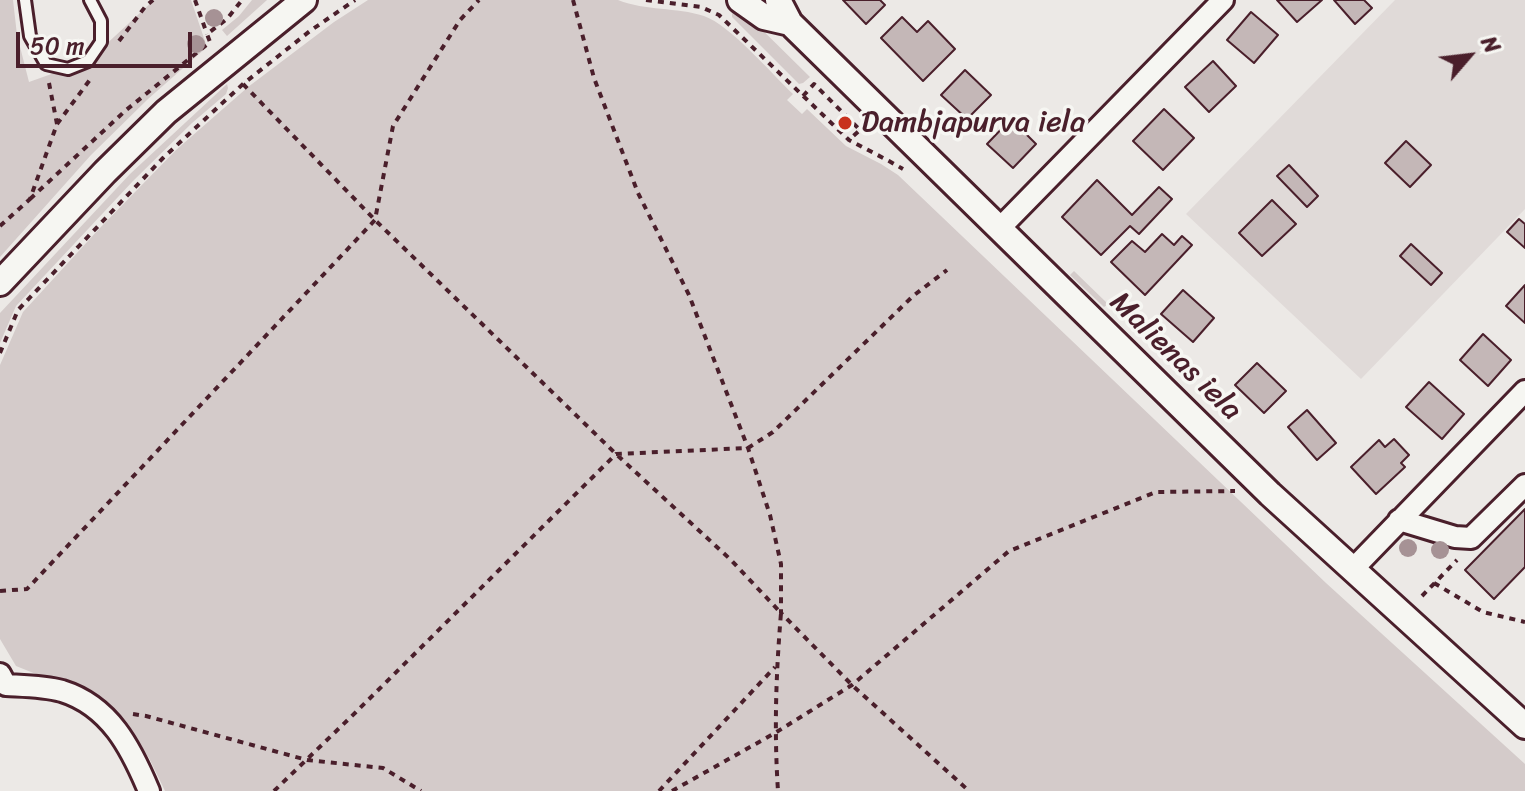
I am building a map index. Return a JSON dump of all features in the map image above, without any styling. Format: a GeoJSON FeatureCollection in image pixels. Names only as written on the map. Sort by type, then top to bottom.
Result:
{"type":"FeatureCollection","features":[{"type":"Feature","properties":{"kind":"street"},"geometry":{"type":"LineString","coordinates":[[0,283],[166,112],[304,0]]}},
{"type":"Feature","properties":{"kind":"street","name":"Malienas iela"},"geometry":{"type":"LineString","coordinates":[[740,0],[764,17],[790,23]]}},
{"type":"Feature","properties":{"kind":"street","name":"Malienas iela"},"geometry":{"type":"LineString","coordinates":[[778,0],[790,23],[1270,494],[1525,726]]}},
{"type":"Feature","properties":{"kind":"street"},"geometry":{"type":"LineString","coordinates":[[999,229],[1223,0]]}},
{"type":"Feature","properties":{"kind":"street"},"geometry":{"type":"LineString","coordinates":[[1352,570],[1525,391]]}},
{"type":"Feature","properties":{"kind":"street"},"geometry":{"type":"LineString","coordinates":[[1399,520],[1455,537],[1471,538],[1525,485]]}},
{"type":"Feature","properties":{"kind":"street"},"geometry":{"type":"LineString","coordinates":[[0,674],[6,685],[63,692],[99,710],[122,736],[149,791]]}},
{"type":"Feature","properties":{"kind":"lane"},"geometry":{"type":"LineString","coordinates":[[25,0],[30,36],[46,64],[68,69],[88,61],[101,42],[101,21],[90,0]]}},
{"type":"Feature","properties":{"kind":"path"},"geometry":{"type":"LineString","coordinates":[[118,42],[153,0]]}},
{"type":"Feature","properties":{"kind":"path"},"geometry":{"type":"LineString","coordinates":[[0,226],[125,111],[210,42],[195,0]]}},
{"type":"Feature","properties":{"kind":"path"},"geometry":{"type":"LineString","coordinates":[[207,34],[227,19],[242,0]]}},
{"type":"Feature","properties":{"kind":"path"},"geometry":{"type":"LineString","coordinates":[[0,353],[18,310],[129,192],[243,84],[355,0]]}},
{"type":"Feature","properties":{"kind":"path"},"geometry":{"type":"LineString","coordinates":[[0,591],[27,589],[375,220],[393,126],[460,20],[479,0]]}},
{"type":"Feature","properties":{"kind":"path"},"geometry":{"type":"LineString","coordinates":[[573,0],[594,78],[621,150],[638,193],[689,295],[748,448],[770,515],[781,564],[775,733],[778,791]]}},
{"type":"Feature","properties":{"kind":"path"},"geometry":{"type":"LineString","coordinates":[[646,0],[701,7],[719,15],[849,140],[912,177]]}},
{"type":"Feature","properties":{"kind":"path"},"geometry":{"type":"LineString","coordinates":[[46,64],[57,124]]}},
{"type":"Feature","properties":{"kind":"path"},"geometry":{"type":"LineString","coordinates":[[30,199],[57,124],[92,77]]}},
{"type":"Feature","properties":{"kind":"path"},"geometry":{"type":"LineString","coordinates":[[243,84],[375,220],[616,454],[731,560],[852,685],[969,791]]}},
{"type":"Feature","properties":{"kind":"path"},"geometry":{"type":"LineString","coordinates":[[803,96],[814,84],[860,130],[849,140]]}},
{"type":"Feature","properties":{"kind":"path"},"geometry":{"type":"LineString","coordinates":[[274,791],[616,454],[748,448],[773,432],[913,296],[947,270]]}},
{"type":"Feature","properties":{"kind":"path"},"geometry":{"type":"LineString","coordinates":[[672,791],[852,685],[1009,551],[1156,492],[1238,491],[1270,494]]}},
{"type":"Feature","properties":{"kind":"path"},"geometry":{"type":"LineString","coordinates":[[1422,596],[1467,549],[1471,538]]}},
{"type":"Feature","properties":{"kind":"path"},"geometry":{"type":"LineString","coordinates":[[1434,583],[1483,612],[1525,622]]}},
{"type":"Feature","properties":{"kind":"path"},"geometry":{"type":"LineString","coordinates":[[659,791],[776,666]]}},
{"type":"Feature","properties":{"kind":"path"},"geometry":{"type":"LineString","coordinates":[[99,710],[146,716],[307,760],[383,768],[421,791]]}},
{"type":"Feature","properties":{"kind":"shaded area"},"geometry":{"type":"Polygon","coordinates":[[[0,0],[13,0],[17,35],[29,82],[88,61],[154,0],[191,0],[207,47],[91,155],[0,257],[0,0]]]}},
{"type":"Feature","properties":{"kind":"shaded area"},"geometry":{"type":"Polygon","coordinates":[[[252,0],[267,0],[227,36],[222,30],[252,0]]]}},
{"type":"Feature","properties":{"kind":"shaded area"},"geometry":{"type":"Polygon","coordinates":[[[368,0],[618,0],[693,13],[726,29],[793,94],[787,100],[802,114],[807,109],[846,146],[898,175],[1326,583],[1525,764],[1525,791],[165,791],[149,758],[106,702],[16,666],[0,639],[0,365],[23,312],[176,150],[248,87],[368,0]]]}},
{"type":"Feature","properties":{"kind":"shaded area"},"geometry":{"type":"Polygon","coordinates":[[[1395,0],[1525,0],[1525,209],[1361,379],[1186,214],[1395,0]]]}},
{"type":"Feature","properties":{"kind":"shaded area"},"geometry":{"type":"Polygon","coordinates":[[[737,5],[810,77],[799,84],[732,17],[737,5]]]}},
{"type":"Feature","properties":{"kind":"shaded area"},"geometry":{"type":"Polygon","coordinates":[[[227,84],[226,94],[133,181],[16,306],[0,343],[0,313],[130,174],[227,84]]]}},
{"type":"Feature","properties":{"kind":"shaded area"},"geometry":{"type":"Polygon","coordinates":[[[1074,271],[1108,304],[1104,307],[1070,275],[1074,271]]]}},
{"type":"Feature","properties":{"kind":"building"},"geometry":{"type":"Polygon","coordinates":[[[843,0],[880,0],[885,5],[866,24],[843,0]]]}},
{"type":"Feature","properties":{"kind":"building"},"geometry":{"type":"Polygon","coordinates":[[[1277,0],[1322,0],[1297,22],[1277,0]]]}},
{"type":"Feature","properties":{"kind":"building"},"geometry":{"type":"Polygon","coordinates":[[[1334,0],[1364,0],[1372,8],[1355,24],[1334,0]]]}},
{"type":"Feature","properties":{"kind":"building"},"geometry":{"type":"Polygon","coordinates":[[[1251,12],[1278,35],[1254,63],[1227,40],[1251,12]]]}},
{"type":"Feature","properties":{"kind":"building"},"geometry":{"type":"Polygon","coordinates":[[[902,17],[917,32],[928,21],[955,49],[923,81],[881,38],[902,17]]]}},
{"type":"Feature","properties":{"kind":"building"},"geometry":{"type":"Polygon","coordinates":[[[1213,61],[1236,86],[1209,112],[1185,87],[1213,61]]]}},
{"type":"Feature","properties":{"kind":"building"},"geometry":{"type":"Polygon","coordinates":[[[965,70],[991,95],[967,119],[941,95],[965,70]]]}},
{"type":"Feature","properties":{"kind":"building"},"geometry":{"type":"Polygon","coordinates":[[[1164,109],[1194,138],[1163,170],[1133,141],[1164,109]]]}},
{"type":"Feature","properties":{"kind":"building"},"geometry":{"type":"Polygon","coordinates":[[[1011,119],[1036,144],[1013,168],[987,144],[1011,119]]]}},
{"type":"Feature","properties":{"kind":"building"},"geometry":{"type":"Polygon","coordinates":[[[1406,141],[1431,165],[1410,187],[1385,163],[1406,141]]]}},
{"type":"Feature","properties":{"kind":"building"},"geometry":{"type":"Polygon","coordinates":[[[1289,165],[1318,196],[1307,207],[1277,176],[1289,165]]]}},
{"type":"Feature","properties":{"kind":"building"},"geometry":{"type":"Polygon","coordinates":[[[1097,180],[1132,215],[1159,187],[1172,199],[1139,234],[1130,226],[1101,255],[1062,217],[1097,180]]]}},
{"type":"Feature","properties":{"kind":"building"},"geometry":{"type":"Polygon","coordinates":[[[1272,200],[1296,224],[1262,256],[1239,233],[1272,200]]]}},
{"type":"Feature","properties":{"kind":"building"},"geometry":{"type":"Polygon","coordinates":[[[1519,219],[1525,224],[1525,248],[1507,232],[1519,219]]]}},
{"type":"Feature","properties":{"kind":"building"},"geometry":{"type":"Polygon","coordinates":[[[1162,234],[1174,245],[1182,236],[1192,245],[1145,295],[1111,262],[1132,241],[1145,252],[1162,234]]]}},
{"type":"Feature","properties":{"kind":"building"},"geometry":{"type":"Polygon","coordinates":[[[1411,244],[1442,273],[1431,285],[1400,256],[1411,244]]]}},
{"type":"Feature","properties":{"kind":"building"},"geometry":{"type":"Polygon","coordinates":[[[1525,285],[1525,323],[1506,306],[1525,285]]]}},
{"type":"Feature","properties":{"kind":"building"},"geometry":{"type":"Polygon","coordinates":[[[1183,290],[1214,318],[1193,342],[1161,314],[1183,290]]]}},
{"type":"Feature","properties":{"kind":"building"},"geometry":{"type":"Polygon","coordinates":[[[1483,334],[1511,360],[1488,386],[1460,360],[1483,334]]]}},
{"type":"Feature","properties":{"kind":"building"},"geometry":{"type":"Polygon","coordinates":[[[1257,363],[1286,391],[1264,413],[1235,385],[1257,363]]]}},
{"type":"Feature","properties":{"kind":"building"},"geometry":{"type":"Polygon","coordinates":[[[1429,382],[1464,414],[1442,439],[1406,407],[1429,382]]]}},
{"type":"Feature","properties":{"kind":"building"},"geometry":{"type":"Polygon","coordinates":[[[1307,410],[1336,443],[1317,460],[1288,427],[1307,410]]]}},
{"type":"Feature","properties":{"kind":"building"},"geometry":{"type":"Polygon","coordinates":[[[1394,439],[1409,455],[1401,463],[1405,467],[1376,494],[1351,467],[1379,440],[1385,447],[1394,439]]]}},
{"type":"Feature","properties":{"kind":"building"},"geometry":{"type":"Polygon","coordinates":[[[1525,509],[1525,567],[1494,599],[1465,570],[1525,509]]]}},
{"type":"Feature","properties":{"kind":"place","name":"Dambjapurva iela"},"geometry":{"type":"Point","coordinates":[845,123]}}]}
